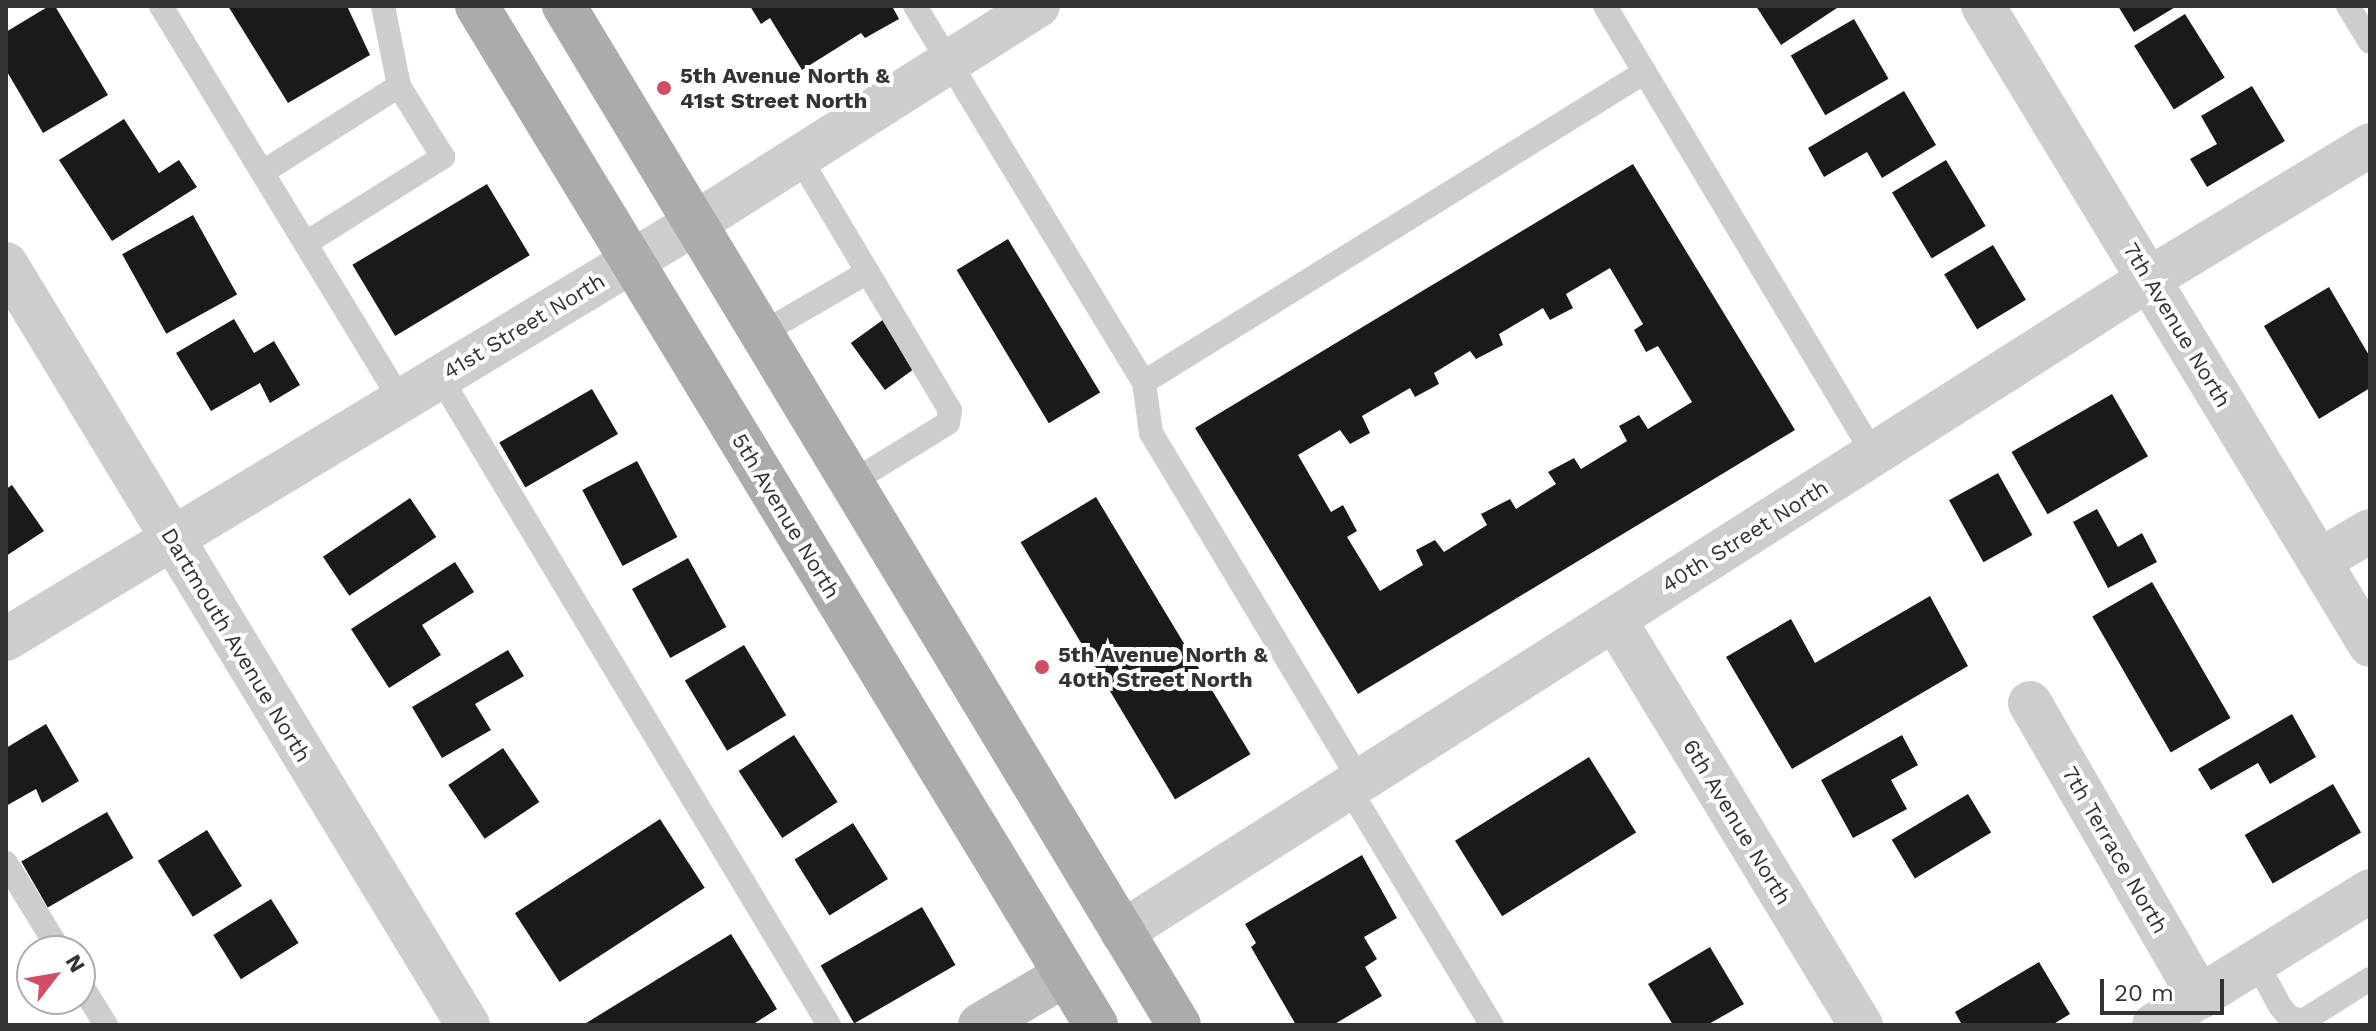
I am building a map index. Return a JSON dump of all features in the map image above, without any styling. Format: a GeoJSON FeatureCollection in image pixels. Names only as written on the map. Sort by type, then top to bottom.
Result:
{"type":"FeatureCollection","features":[{"type":"Feature","properties":{"kind":"main road","name":"5th Avenue North"},"geometry":{"type":"LineString","coordinates":[[477,6],[1096,1025]]}},
{"type":"Feature","properties":{"kind":"main road"},"geometry":{"type":"LineString","coordinates":[[564,6],[1179,1025]]}},
{"type":"Feature","properties":{"kind":"street","name":"41st Street North"},"geometry":{"type":"LineString","coordinates":[[6,639],[697,222],[1038,6]]}},
{"type":"Feature","properties":{"kind":"street","name":"7th Avenue North"},"geometry":{"type":"LineString","coordinates":[[1983,6],[2370,645]]}},
{"type":"Feature","properties":{"kind":"street","name":"40th Street North"},"geometry":{"type":"LineString","coordinates":[[1122,932],[2149,279],[2370,145]]}},
{"type":"Feature","properties":{"kind":"street","name":"Dartmouth Avenue North"},"geometry":{"type":"LineString","coordinates":[[6,264],[468,1025]]}},
{"type":"Feature","properties":{"kind":"street"},"geometry":{"type":"LineString","coordinates":[[2319,561],[2370,531]]}},
{"type":"Feature","properties":{"kind":"street","name":"6th Avenue North"},"geometry":{"type":"LineString","coordinates":[[1614,619],[1861,1025]]}},
{"type":"Feature","properties":{"kind":"street","name":"7th Terrace North"},"geometry":{"type":"LineString","coordinates":[[2030,703],[2200,997]]}},
{"type":"Feature","properties":{"kind":"street"},"geometry":{"type":"LineString","coordinates":[[2154,1025],[2370,891]]}},
{"type":"Feature","properties":{"kind":"street"},"geometry":{"type":"LineString","coordinates":[[980,1025],[1065,975]]}},
{"type":"Feature","properties":{"kind":"lane"},"geometry":{"type":"LineString","coordinates":[[161,6],[401,401]]}},
{"type":"Feature","properties":{"kind":"lane"},"geometry":{"type":"LineString","coordinates":[[915,6],[1144,382],[1151,433],[1492,1025]]}},
{"type":"Feature","properties":{"kind":"lane"},"geometry":{"type":"LineString","coordinates":[[1605,6],[1874,455]]}},
{"type":"Feature","properties":{"kind":"lane"},"geometry":{"type":"LineString","coordinates":[[2348,6],[2370,42]]}},
{"type":"Feature","properties":{"kind":"lane"},"geometry":{"type":"LineString","coordinates":[[306,243],[443,157],[399,86],[387,8]]}},
{"type":"Feature","properties":{"kind":"lane"},"geometry":{"type":"LineString","coordinates":[[1144,382],[1645,72]]}},
{"type":"Feature","properties":{"kind":"lane"},"geometry":{"type":"LineString","coordinates":[[263,172],[399,86]]}},
{"type":"Feature","properties":{"kind":"lane"},"geometry":{"type":"LineString","coordinates":[[799,157],[950,410],[948,423],[852,482]]}},
{"type":"Feature","properties":{"kind":"lane"},"geometry":{"type":"LineString","coordinates":[[762,333],[868,272]]}},
{"type":"Feature","properties":{"kind":"lane"},"geometry":{"type":"LineString","coordinates":[[440,377],[829,1025]]}},
{"type":"Feature","properties":{"kind":"lane"},"geometry":{"type":"LineString","coordinates":[[6,863],[50,935]]}},
{"type":"Feature","properties":{"kind":"lane"},"geometry":{"type":"LineString","coordinates":[[2256,962],[2280,1006],[2289,1017],[2303,1021],[2370,979]]}},
{"type":"Feature","properties":{"kind":"building"},"geometry":{"type":"Polygon","coordinates":[[[49,6],[55,6],[108,95],[43,133],[6,70],[6,32],[49,6]]]}},
{"type":"Feature","properties":{"kind":"building"},"geometry":{"type":"Polygon","coordinates":[[[228,6],[347,6],[370,55],[288,103],[228,6]]]}},
{"type":"Feature","properties":{"kind":"building"},"geometry":{"type":"Polygon","coordinates":[[[750,6],[892,6],[899,19],[865,38],[861,33],[802,70],[770,18],[761,24],[750,6]]]}},
{"type":"Feature","properties":{"kind":"building"},"geometry":{"type":"Polygon","coordinates":[[[1756,6],[1840,6],[1781,45],[1756,6]]]}},
{"type":"Feature","properties":{"kind":"building"},"geometry":{"type":"Polygon","coordinates":[[[2118,6],[2177,6],[2134,32],[2118,6]]]}},
{"type":"Feature","properties":{"kind":"building"},"geometry":{"type":"Polygon","coordinates":[[[2185,14],[2225,78],[2174,109],[2134,46],[2185,14]]]}},
{"type":"Feature","properties":{"kind":"building"},"geometry":{"type":"Polygon","coordinates":[[[1854,19],[1888,79],[1825,115],[1791,56],[1854,19]]]}},
{"type":"Feature","properties":{"kind":"building"},"geometry":{"type":"Polygon","coordinates":[[[2252,86],[2285,141],[2207,187],[2190,159],[2217,144],[2201,116],[2252,86]]]}},
{"type":"Feature","properties":{"kind":"building"},"geometry":{"type":"Polygon","coordinates":[[[1904,91],[1936,145],[1882,178],[1867,152],[1824,177],[1808,148],[1904,91]]]}},
{"type":"Feature","properties":{"kind":"building"},"geometry":{"type":"Polygon","coordinates":[[[124,119],[159,173],[179,160],[197,187],[112,241],[59,160],[124,119]]]}},
{"type":"Feature","properties":{"kind":"building"},"geometry":{"type":"Polygon","coordinates":[[[1946,160],[1986,226],[1932,258],[1892,192],[1946,160]]]}},
{"type":"Feature","properties":{"kind":"building"},"geometry":{"type":"Polygon","coordinates":[[[1633,164],[1795,430],[1358,694],[1195,428],[1633,164]],[[1610,268],[1566,294],[1573,308],[1550,320],[1543,308],[1499,334],[1503,345],[1476,359],[1470,351],[1434,373],[1439,384],[1415,397],[1410,388],[1362,416],[1370,433],[1350,444],[1340,430],[1298,455],[1331,512],[1343,505],[1357,531],[1347,537],[1380,591],[1423,565],[1416,550],[1435,540],[1444,552],[1487,525],[1481,514],[1510,499],[1516,509],[1556,484],[1548,472],[1574,458],[1581,469],[1627,441],[1619,426],[1639,415],[1648,429],[1692,402],[1658,346],[1646,352],[1634,330],[1643,324],[1610,268]]]}},
{"type":"Feature","properties":{"kind":"building"},"geometry":{"type":"Polygon","coordinates":[[[487,184],[530,255],[395,336],[352,265],[487,184]]]}},
{"type":"Feature","properties":{"kind":"building"},"geometry":{"type":"Polygon","coordinates":[[[193,215],[237,295],[166,334],[122,254],[193,215]]]}},
{"type":"Feature","properties":{"kind":"building"},"geometry":{"type":"Polygon","coordinates":[[[1008,239],[1100,392],[1049,423],[957,270],[1008,239]]]}},
{"type":"Feature","properties":{"kind":"building"},"geometry":{"type":"Polygon","coordinates":[[[1993,245],[2026,300],[1977,329],[1944,274],[1993,245]]]}},
{"type":"Feature","properties":{"kind":"building"},"geometry":{"type":"Polygon","coordinates":[[[2329,287],[2370,357],[2370,388],[2319,419],[2264,326],[2329,287]]]}},
{"type":"Feature","properties":{"kind":"building"},"geometry":{"type":"Polygon","coordinates":[[[234,319],[254,353],[274,341],[300,385],[270,403],[260,383],[211,411],[176,353],[234,319]]]}},
{"type":"Feature","properties":{"kind":"building"},"geometry":{"type":"Polygon","coordinates":[[[884,319],[918,366],[885,390],[851,343],[884,319]]]}},
{"type":"Feature","properties":{"kind":"building"},"geometry":{"type":"Polygon","coordinates":[[[592,389],[618,434],[525,488],[499,442],[592,389]]]}},
{"type":"Feature","properties":{"kind":"building"},"geometry":{"type":"Polygon","coordinates":[[[2112,394],[2148,456],[2048,514],[2012,452],[2112,394]]]}},
{"type":"Feature","properties":{"kind":"building"},"geometry":{"type":"Polygon","coordinates":[[[637,461],[677,537],[623,566],[582,490],[637,461]]]}},
{"type":"Feature","properties":{"kind":"building"},"geometry":{"type":"Polygon","coordinates":[[[1998,473],[2032,535],[1983,562],[1949,500],[1998,473]]]}},
{"type":"Feature","properties":{"kind":"building"},"geometry":{"type":"Polygon","coordinates":[[[12,485],[44,531],[6,556],[6,489],[12,485]]]}},
{"type":"Feature","properties":{"kind":"building"},"geometry":{"type":"Polygon","coordinates":[[[1096,497],[1251,754],[1175,799],[1021,542],[1096,497]]]}},
{"type":"Feature","properties":{"kind":"building"},"geometry":{"type":"Polygon","coordinates":[[[410,498],[436,537],[349,596],[323,557],[410,498]]]}},
{"type":"Feature","properties":{"kind":"building"},"geometry":{"type":"Polygon","coordinates":[[[2097,509],[2118,547],[2142,533],[2157,562],[2108,588],[2073,522],[2097,509]]]}},
{"type":"Feature","properties":{"kind":"building"},"geometry":{"type":"Polygon","coordinates":[[[688,558],[726,627],[670,658],[632,589],[688,558]]]}},
{"type":"Feature","properties":{"kind":"building"},"geometry":{"type":"Polygon","coordinates":[[[455,562],[474,592],[422,625],[441,655],[389,688],[351,629],[455,562]]]}},
{"type":"Feature","properties":{"kind":"building"},"geometry":{"type":"Polygon","coordinates":[[[2152,582],[2230,718],[2171,752],[2092,617],[2152,582]]]}},
{"type":"Feature","properties":{"kind":"building"},"geometry":{"type":"Polygon","coordinates":[[[1930,596],[1968,666],[1792,769],[1726,657],[1791,619],[1815,663],[1930,596]]]}},
{"type":"Feature","properties":{"kind":"building"},"geometry":{"type":"Polygon","coordinates":[[[744,645],[786,715],[727,751],[685,681],[744,645]]]}},
{"type":"Feature","properties":{"kind":"building"},"geometry":{"type":"Polygon","coordinates":[[[508,650],[524,676],[475,704],[491,730],[442,758],[412,707],[508,650]]]}},
{"type":"Feature","properties":{"kind":"building"},"geometry":{"type":"Polygon","coordinates":[[[2292,714],[2316,757],[2270,784],[2258,763],[2211,790],[2198,769],[2292,714]]]}},
{"type":"Feature","properties":{"kind":"building"},"geometry":{"type":"Polygon","coordinates":[[[46,724],[79,781],[42,803],[36,789],[6,806],[6,748],[46,724]]]}},
{"type":"Feature","properties":{"kind":"building"},"geometry":{"type":"Polygon","coordinates":[[[794,735],[838,802],[782,838],[739,771],[794,735]]]}},
{"type":"Feature","properties":{"kind":"building"},"geometry":{"type":"Polygon","coordinates":[[[1902,735],[1918,765],[1891,780],[1907,809],[1853,838],[1821,780],[1902,735]]]}},
{"type":"Feature","properties":{"kind":"building"},"geometry":{"type":"Polygon","coordinates":[[[503,748],[539,802],[485,839],[448,785],[503,748]]]}},
{"type":"Feature","properties":{"kind":"building"},"geometry":{"type":"Polygon","coordinates":[[[1589,757],[1636,832],[1502,916],[1455,841],[1589,757]]]}},
{"type":"Feature","properties":{"kind":"building"},"geometry":{"type":"Polygon","coordinates":[[[2333,784],[2361,832],[2273,883],[2245,835],[2333,784]]]}},
{"type":"Feature","properties":{"kind":"building"},"geometry":{"type":"Polygon","coordinates":[[[1968,794],[1991,833],[1915,878],[1892,840],[1968,794]]]}},
{"type":"Feature","properties":{"kind":"building"},"geometry":{"type":"Polygon","coordinates":[[[107,812],[134,858],[48,907],[21,862],[107,812]]]}},
{"type":"Feature","properties":{"kind":"building"},"geometry":{"type":"Polygon","coordinates":[[[660,819],[705,888],[560,982],[515,913],[660,819]]]}},
{"type":"Feature","properties":{"kind":"building"},"geometry":{"type":"Polygon","coordinates":[[[853,823],[888,879],[829,916],[794,860],[853,823]]]}},
{"type":"Feature","properties":{"kind":"building"},"geometry":{"type":"Polygon","coordinates":[[[207,830],[242,886],[193,917],[158,861],[207,830]]]}},
{"type":"Feature","properties":{"kind":"building"},"geometry":{"type":"Polygon","coordinates":[[[1362,855],[1397,918],[1364,937],[1377,959],[1365,967],[1382,996],[1333,1025],[1296,1025],[1251,947],[1256,943],[1245,924],[1362,855]]]}},
{"type":"Feature","properties":{"kind":"building"},"geometry":{"type":"Polygon","coordinates":[[[271,899],[299,943],[241,979],[213,935],[271,899]]]}},
{"type":"Feature","properties":{"kind":"building"},"geometry":{"type":"Polygon","coordinates":[[[922,907],[956,965],[854,1024],[821,966],[922,907]]]}},
{"type":"Feature","properties":{"kind":"building"},"geometry":{"type":"Polygon","coordinates":[[[731,934],[777,1009],[752,1025],[583,1025],[731,934]]]}},
{"type":"Feature","properties":{"kind":"building"},"geometry":{"type":"Polygon","coordinates":[[[1710,947],[1744,1004],[1707,1025],[1673,1025],[1648,984],[1710,947]]]}},
{"type":"Feature","properties":{"kind":"building"},"geometry":{"type":"Polygon","coordinates":[[[2039,962],[2070,1014],[2052,1025],[1962,1025],[1955,1012],[2039,962]]]}},
{"type":"Feature","properties":{"kind":"place","name":"5th Avenue North & 41st Street North"},"geometry":{"type":"Point","coordinates":[664,88]}},
{"type":"Feature","properties":{"kind":"place","name":"5th Avenue North & 40th Street North"},"geometry":{"type":"Point","coordinates":[1042,667]}}]}
